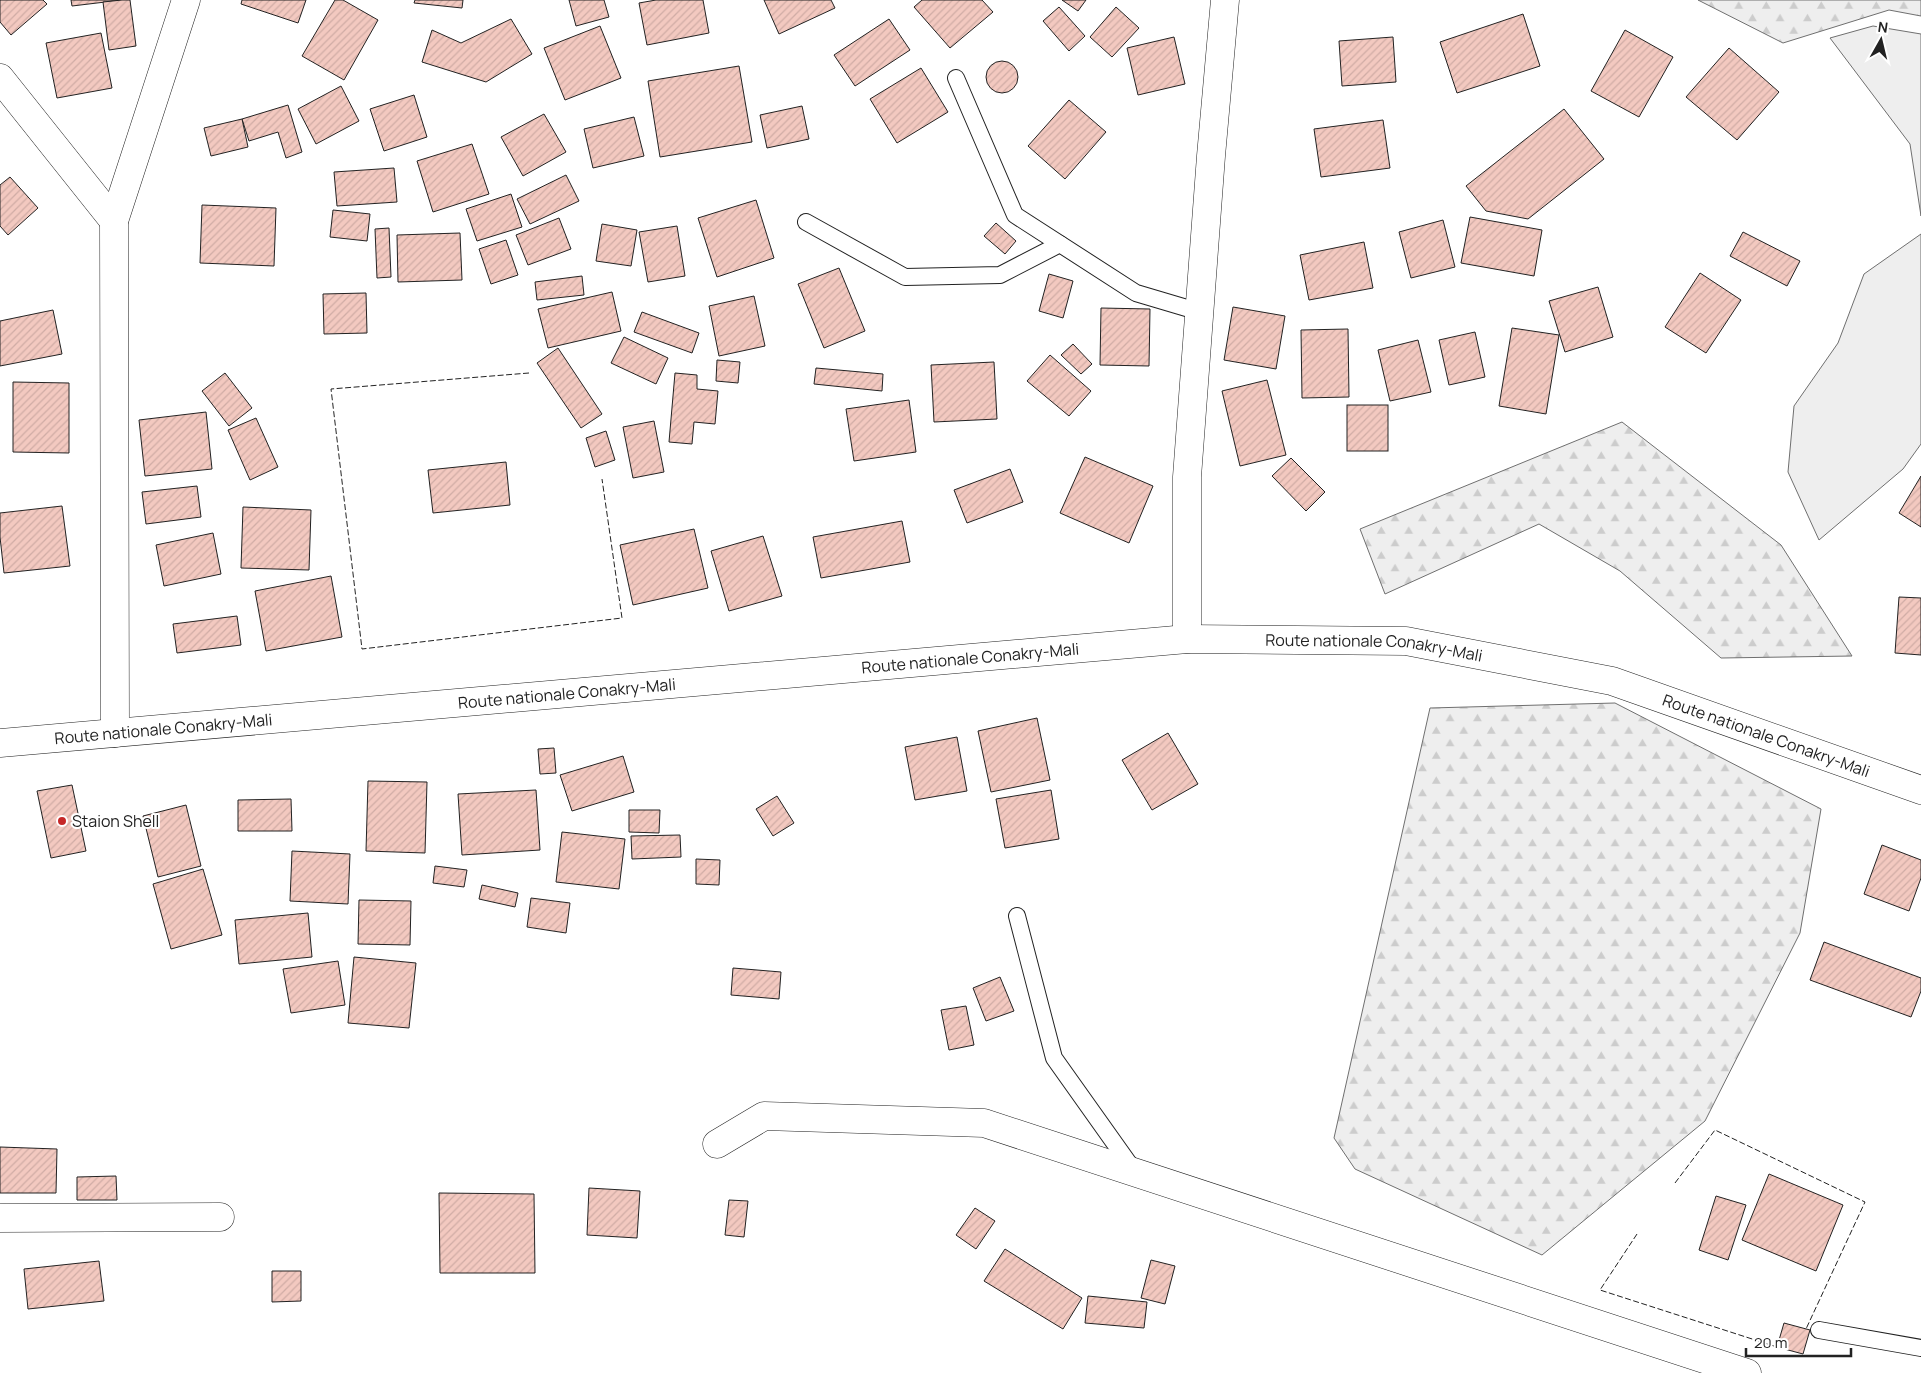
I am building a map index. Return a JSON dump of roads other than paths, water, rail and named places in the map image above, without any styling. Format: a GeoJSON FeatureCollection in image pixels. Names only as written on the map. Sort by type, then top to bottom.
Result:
{"type":"FeatureCollection","features":[{"type":"Feature","properties":{"kind":"main road"},"geometry":{"type":"LineString","coordinates":[[115,733],[114,221],[186,0]]}},
{"type":"Feature","properties":{"kind":"main road"},"geometry":{"type":"LineString","coordinates":[[1187,639],[1187,477],[1225,0]]}},
{"type":"Feature","properties":{"kind":"main road"},"geometry":{"type":"LineString","coordinates":[[0,78],[114,221]]}},
{"type":"Feature","properties":{"kind":"main road","name":"Route nationale Conakry-Mali"},"geometry":{"type":"LineString","coordinates":[[0,743],[1187,639],[1406,641],[1612,681],[1921,790]]}},
{"type":"Feature","properties":{"kind":"main road"},"geometry":{"type":"LineString","coordinates":[[717,1144],[764,1116],[984,1122],[1747,1373]]}},
{"type":"Feature","properties":{"kind":"main road"},"geometry":{"type":"LineString","coordinates":[[0,1218],[220,1217]]}},
{"type":"Feature","properties":{"kind":"lane"},"geometry":{"type":"LineString","coordinates":[[956,78],[1015,215],[1136,293],[1200,312]]}},
{"type":"Feature","properties":{"kind":"lane"},"geometry":{"type":"LineString","coordinates":[[806,222],[905,276],[1000,275],[1060,244]]}},
{"type":"Feature","properties":{"kind":"lane"},"geometry":{"type":"LineString","coordinates":[[1017,916],[1054,1058],[1135,1172]]}},
{"type":"Feature","properties":{"kind":"lane"},"geometry":{"type":"LineString","coordinates":[[1819,1330],[1921,1348]]}},
{"type":"Feature","properties":{"kind":"place","name":"Staion Shell"},"geometry":{"type":"Point","coordinates":[62,821]}}]}
